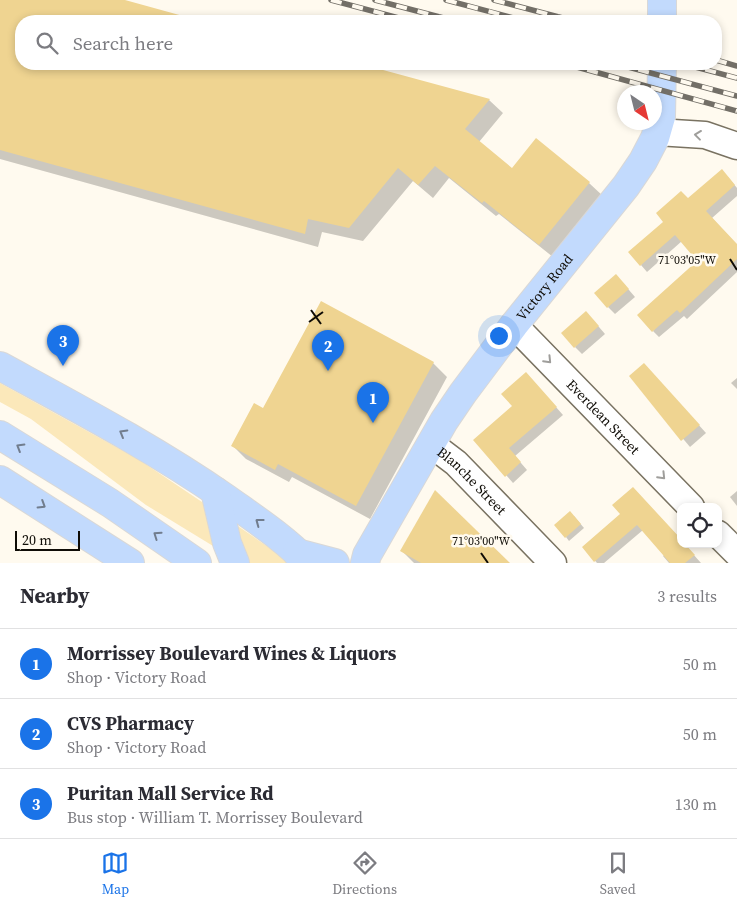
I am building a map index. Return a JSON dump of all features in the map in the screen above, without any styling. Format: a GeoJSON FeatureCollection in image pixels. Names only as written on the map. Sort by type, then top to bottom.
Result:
{"type":"FeatureCollection","features":[{"type":"Feature","properties":{"kind":"main road"},"geometry":{"type":"LineString","coordinates":[[662,0],[662,15]]}},
{"type":"Feature","properties":{"kind":"main road","name":"Victory Road"},"geometry":{"type":"LineString","coordinates":[[340,563],[366,559],[431,444],[463,393],[514,325],[633,177],[657,132],[662,100],[662,70]]}},
{"type":"Feature","properties":{"kind":"main road"},"geometry":{"type":"LineString","coordinates":[[0,366],[150,448],[214,491],[302,558],[336,563]]}},
{"type":"Feature","properties":{"kind":"main road"},"geometry":{"type":"LineString","coordinates":[[0,435],[110,503],[197,563]]}},
{"type":"Feature","properties":{"kind":"main road"},"geometry":{"type":"LineString","coordinates":[[0,480],[130,563]]}},
{"type":"Feature","properties":{"kind":"main road"},"geometry":{"type":"LineString","coordinates":[[214,491],[227,543],[235,563]]}},
{"type":"Feature","properties":{"kind":"street"},"geometry":{"type":"LineString","coordinates":[[657,132],[705,135],[737,146]]}},
{"type":"Feature","properties":{"kind":"street","name":"Everdean Street"},"geometry":{"type":"LineString","coordinates":[[514,325],[687,503]]}},
{"type":"Feature","properties":{"kind":"street","name":"Blanche Street"},"geometry":{"type":"LineString","coordinates":[[431,444],[456,463],[553,563]]}},
{"type":"Feature","properties":{"kind":"street"},"geometry":{"type":"LineString","coordinates":[[722,538],[737,553]]}},
{"type":"Feature","properties":{"kind":"shaded area"},"geometry":{"type":"Polygon","coordinates":[[[0,383],[138,459],[205,504],[218,549],[146,505],[31,419],[0,402],[0,383]]]}},
{"type":"Feature","properties":{"kind":"shaded area"},"geometry":{"type":"Polygon","coordinates":[[[235,524],[290,563],[250,563],[239,546],[235,524]]]}},
{"type":"Feature","properties":{"kind":"building"},"geometry":{"type":"Polygon","coordinates":[[[0,0],[125,0],[179,15],[15,15],[15,70],[383,70],[490,99],[465,129],[512,168],[536,138],[590,182],[539,245],[484,201],[482,203],[435,166],[418,185],[398,168],[349,228],[308,219],[305,234],[0,150],[0,0]]]}},
{"type":"Feature","properties":{"kind":"building"},"geometry":{"type":"Polygon","coordinates":[[[722,169],[735,185],[706,211],[737,244],[737,259],[680,313],[677,310],[652,332],[637,315],[697,261],[675,235],[640,266],[628,252],[663,222],[656,213],[681,191],[688,198],[722,169]]]}},
{"type":"Feature","properties":{"kind":"building"},"geometry":{"type":"Polygon","coordinates":[[[616,274],[629,289],[607,308],[594,293],[616,274]]]}},
{"type":"Feature","properties":{"kind":"building"},"geometry":{"type":"Polygon","coordinates":[[[321,301],[434,362],[356,506],[278,464],[275,470],[231,446],[254,403],[263,408],[321,301]]]}},
{"type":"Feature","properties":{"kind":"building"},"geometry":{"type":"Polygon","coordinates":[[[586,311],[599,326],[574,348],[561,333],[586,311]]]}},
{"type":"Feature","properties":{"kind":"building"},"geometry":{"type":"Polygon","coordinates":[[[644,363],[700,425],[681,441],[629,376],[644,363]]]}},
{"type":"Feature","properties":{"kind":"building"},"geometry":{"type":"Polygon","coordinates":[[[526,372],[557,407],[509,448],[521,462],[505,477],[473,440],[512,406],[501,394],[526,372]]]}},
{"type":"Feature","properties":{"kind":"building"},"geometry":{"type":"Polygon","coordinates":[[[633,487],[677,535],[677,548],[689,548],[695,555],[685,563],[670,563],[637,525],[594,562],[582,547],[620,514],[612,505],[633,487]]]}},
{"type":"Feature","properties":{"kind":"building"},"geometry":{"type":"Polygon","coordinates":[[[435,490],[510,563],[421,563],[400,551],[435,490]]]}},
{"type":"Feature","properties":{"kind":"building"},"geometry":{"type":"Polygon","coordinates":[[[570,511],[581,524],[565,538],[554,525],[570,511]]]}},
{"type":"Feature","properties":{"kind":"railway"},"geometry":{"type":"LineString","coordinates":[[331,0],[387,15]]}},
{"type":"Feature","properties":{"kind":"railway"},"geometry":{"type":"LineString","coordinates":[[375,0],[432,15]]}},
{"type":"Feature","properties":{"kind":"railway"},"geometry":{"type":"LineString","coordinates":[[446,0],[502,15]]}},
{"type":"Feature","properties":{"kind":"railway"},"geometry":{"type":"LineString","coordinates":[[494,0],[551,15]]}},
{"type":"Feature","properties":{"kind":"railway"},"geometry":{"type":"LineString","coordinates":[[722,62],[737,66]]}},
{"type":"Feature","properties":{"kind":"railway"},"geometry":{"type":"LineString","coordinates":[[588,70],[737,111]]}},
{"type":"Feature","properties":{"kind":"railway"},"geometry":{"type":"LineString","coordinates":[[640,70],[737,96]]}},
{"type":"Feature","properties":{"kind":"railway"},"geometry":{"type":"LineString","coordinates":[[707,70],[737,78]]}},
{"type":"Feature","properties":{"kind":"place","name":"Puritan Mall Service Rd"},"geometry":{"type":"Point","coordinates":[63,366]}},
{"type":"Feature","properties":{"kind":"place","name":"CVS Pharmacy"},"geometry":{"type":"Point","coordinates":[328,371]}},
{"type":"Feature","properties":{"kind":"place","name":"Morrissey Boulevard Wines & Liquors"},"geometry":{"type":"Point","coordinates":[373,423]}}]}
